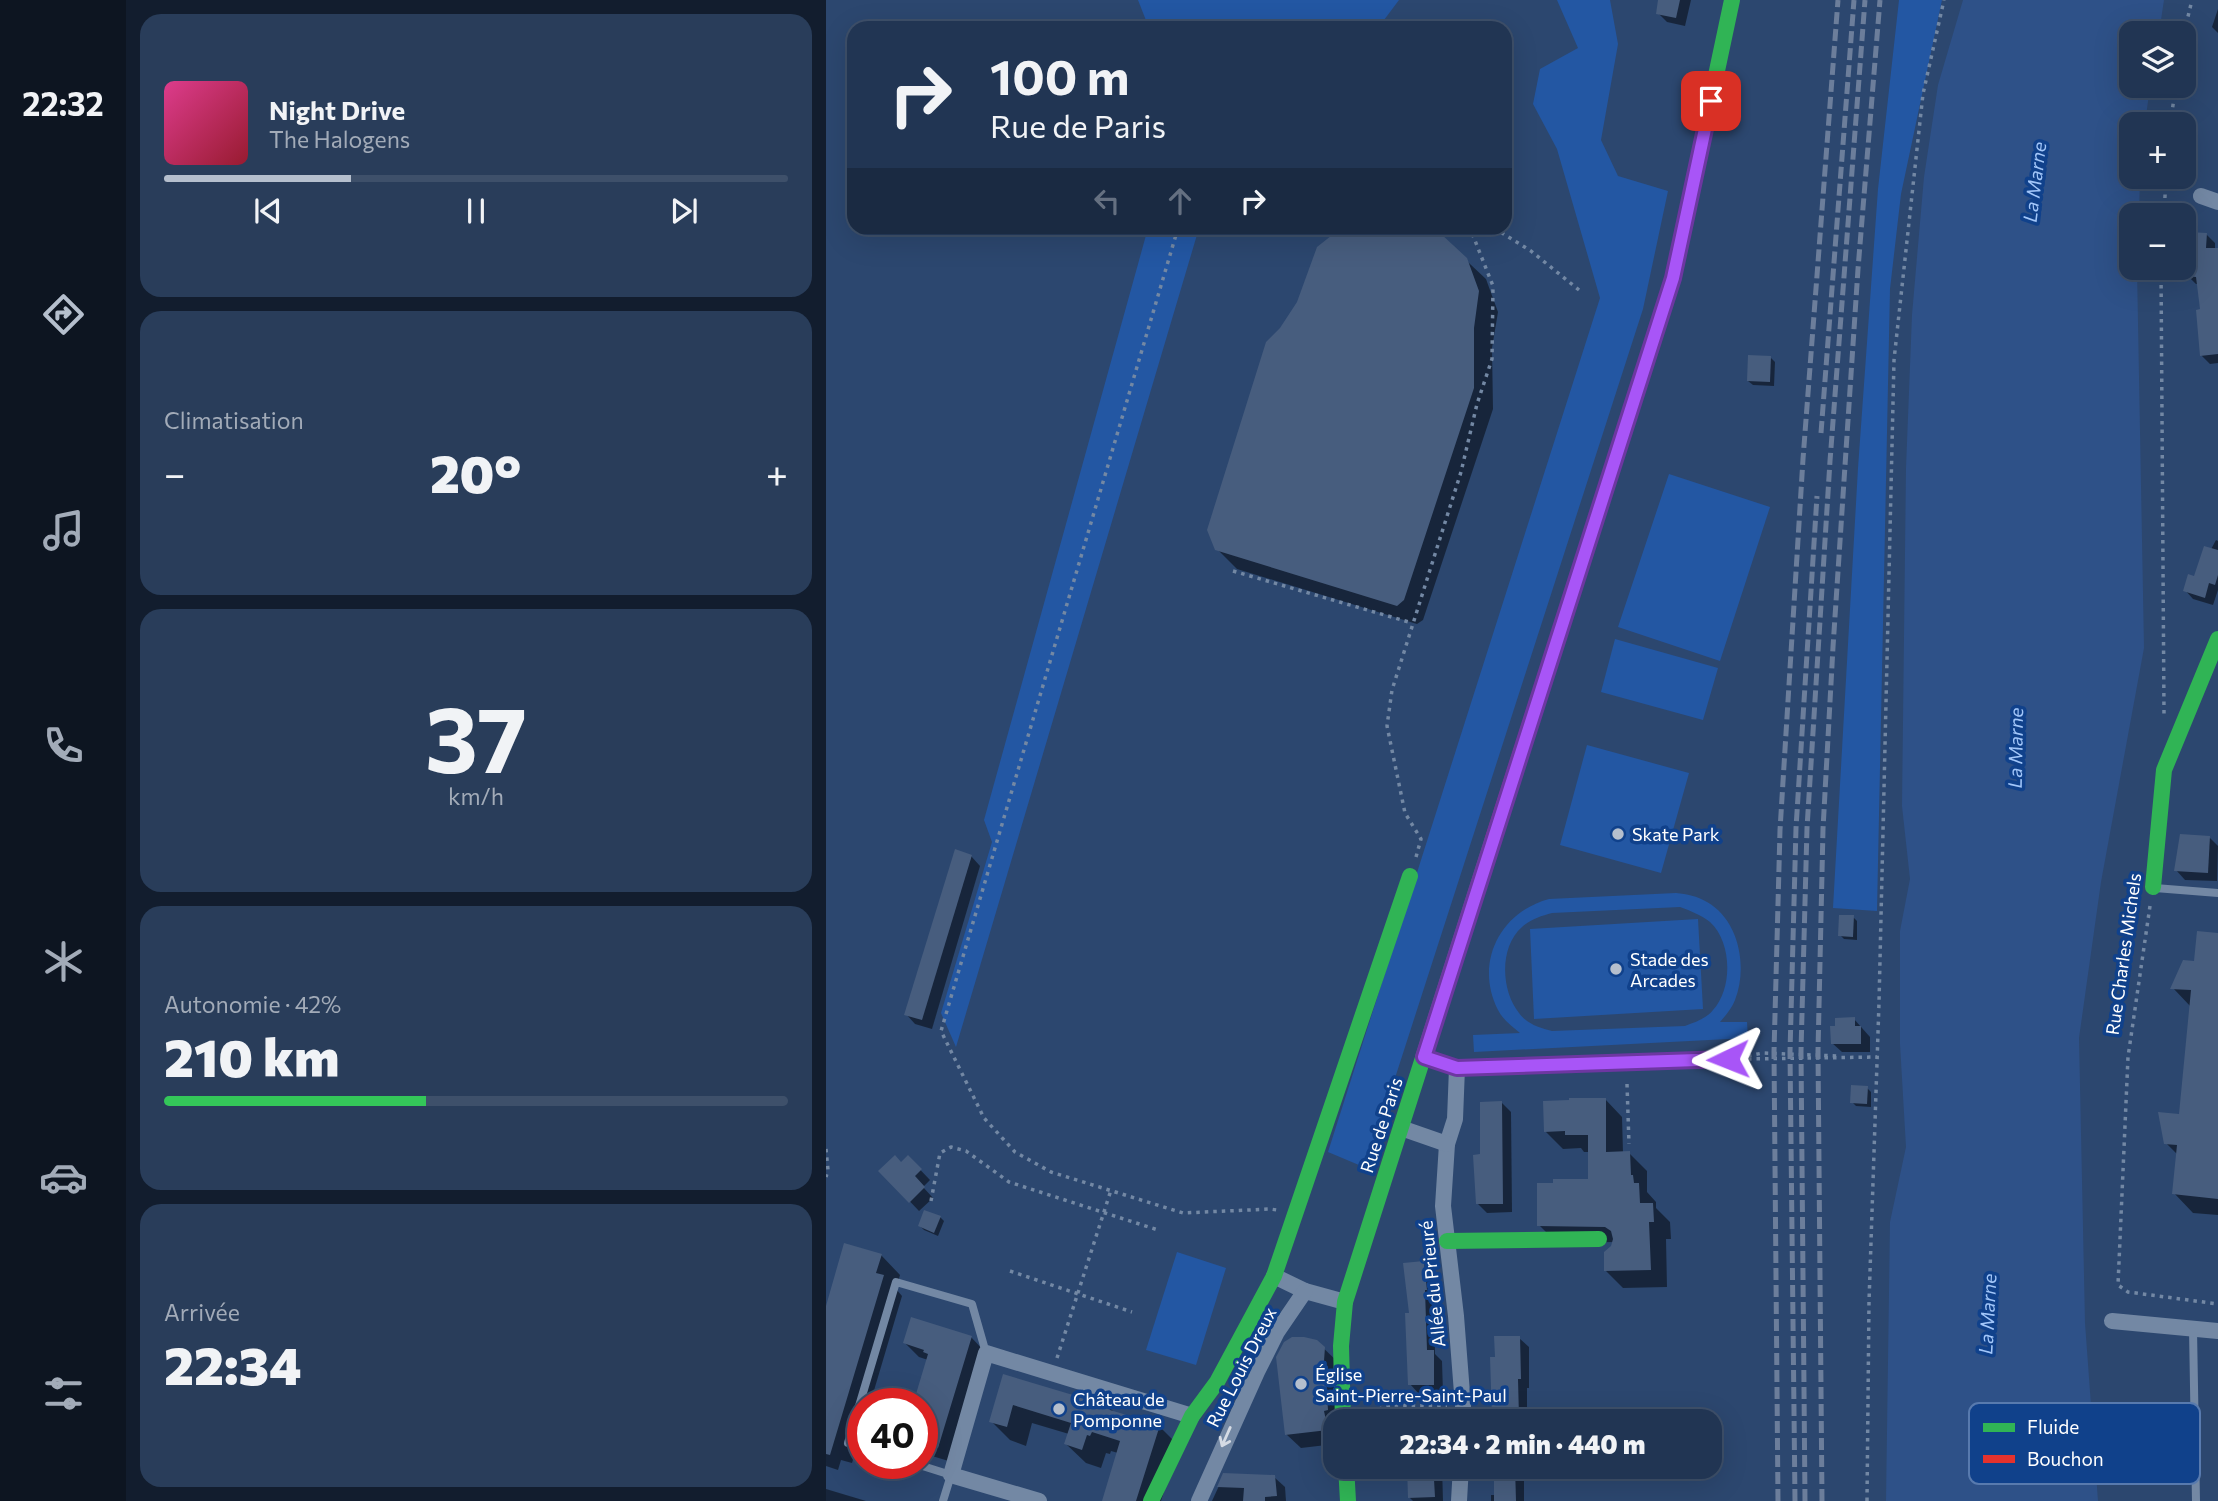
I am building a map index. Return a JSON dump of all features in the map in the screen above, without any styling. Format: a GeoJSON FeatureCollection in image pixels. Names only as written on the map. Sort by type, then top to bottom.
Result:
{"type":"FeatureCollection","features":[{"type":"Feature","properties":{"kind":"main road","name":"Rue de Paris"},"geometry":{"type":"LineString","coordinates":[[1343,1409],[1341,1346],[1345,1302],[1673,278],[1732,0]]}},
{"type":"Feature","properties":{"kind":"main road","name":"Rue Charles Michels"},"geometry":{"type":"LineString","coordinates":[[2153,887],[2164,770],[2218,639]]}},
{"type":"Feature","properties":{"kind":"main road"},"geometry":{"type":"LineString","coordinates":[[1151,1501],[1192,1416],[1217,1382],[1274,1276],[1410,876]]}},
{"type":"Feature","properties":{"kind":"main road"},"geometry":{"type":"LineString","coordinates":[[1457,1068],[1728,1059]]}},
{"type":"Feature","properties":{"kind":"main road"},"geometry":{"type":"LineString","coordinates":[[1447,1241],[1598,1239]]}},
{"type":"Feature","properties":{"kind":"main road"},"geometry":{"type":"LineString","coordinates":[[1347,1479],[1348,1501]]}},
{"type":"Feature","properties":{"kind":"street"},"geometry":{"type":"LineString","coordinates":[[2201,196],[2218,202]]}},
{"type":"Feature","properties":{"kind":"street"},"geometry":{"type":"LineString","coordinates":[[1424,1057],[1457,1068]]}},
{"type":"Feature","properties":{"kind":"street","name":"Allée du Prieuré"},"geometry":{"type":"LineString","coordinates":[[1457,1068],[1455,1119],[1447,1144],[1443,1206],[1456,1316],[1463,1409]]}},
{"type":"Feature","properties":{"kind":"street"},"geometry":{"type":"LineString","coordinates":[[1401,1128],[1447,1144]]}},
{"type":"Feature","properties":{"kind":"street"},"geometry":{"type":"LineString","coordinates":[[1274,1276],[1306,1291],[1345,1302]]}},
{"type":"Feature","properties":{"kind":"street","name":"Rue Louis Dreux"},"geometry":{"type":"LineString","coordinates":[[1199,1501],[1277,1332],[1306,1291]]}},
{"type":"Feature","properties":{"kind":"street"},"geometry":{"type":"LineString","coordinates":[[2112,1321],[2218,1331]]}},
{"type":"Feature","properties":{"kind":"street"},"geometry":{"type":"LineString","coordinates":[[1039,1501],[951,1475],[986,1353],[1192,1416]]}},
{"type":"Feature","properties":{"kind":"street"},"geometry":{"type":"LineString","coordinates":[[1459,1501],[1460,1479]]}},
{"type":"Feature","properties":{"kind":"lane"},"geometry":{"type":"LineString","coordinates":[[2153,887],[2218,893]]}},
{"type":"Feature","properties":{"kind":"lane"},"geometry":{"type":"LineString","coordinates":[[864,1388],[895,1282],[972,1304],[986,1353]]}},
{"type":"Feature","properties":{"kind":"lane"},"geometry":{"type":"LineString","coordinates":[[2193,1329],[2194,1403]]}},
{"type":"Feature","properties":{"kind":"lane"},"geometry":{"type":"LineString","coordinates":[[938,1471],[951,1475],[943,1501]]}},
{"type":"Feature","properties":{"kind":"path"},"geometry":{"type":"LineString","coordinates":[[1867,1501],[1869,1302],[1894,360],[1923,93],[1944,0]]}},
{"type":"Feature","properties":{"kind":"path"},"geometry":{"type":"LineString","coordinates":[[2187,21],[2192,0]]}},
{"type":"Feature","properties":{"kind":"path"},"geometry":{"type":"LineString","coordinates":[[1176,235],[941,1031],[984,1118],[1015,1152],[1051,1172],[1182,1213],[1270,1209],[1296,1215]]}},
{"type":"Feature","properties":{"kind":"path"},"geometry":{"type":"LineString","coordinates":[[1410,876],[1420,839],[1405,813],[1387,726],[1392,690],[1461,472],[1477,404],[1492,359],[1493,286],[1473,235]]}},
{"type":"Feature","properties":{"kind":"path"},"geometry":{"type":"LineString","coordinates":[[1505,235],[1531,251],[1579,290]]}},
{"type":"Feature","properties":{"kind":"path"},"geometry":{"type":"LineString","coordinates":[[2161,280],[2164,716]]}},
{"type":"Feature","properties":{"kind":"path"},"geometry":{"type":"LineString","coordinates":[[1233,571],[1412,623]]}},
{"type":"Feature","properties":{"kind":"path","name":"Rue Charles Michels"},"geometry":{"type":"LineString","coordinates":[[2153,887],[2128,1057],[2118,1285],[2139,1295],[2218,1304]]}},
{"type":"Feature","properties":{"kind":"path"},"geometry":{"type":"LineString","coordinates":[[1728,1059],[1877,1057]]}},
{"type":"Feature","properties":{"kind":"path"},"geometry":{"type":"LineString","coordinates":[[1626,1063],[1629,1144]]}},
{"type":"Feature","properties":{"kind":"path"},"geometry":{"type":"LineString","coordinates":[[931,1201],[940,1153],[951,1146],[966,1151],[1009,1182],[1158,1230]]}},
{"type":"Feature","properties":{"kind":"path"},"geometry":{"type":"LineString","coordinates":[[826,1149],[826,1177]]}},
{"type":"Feature","properties":{"kind":"path"},"geometry":{"type":"LineString","coordinates":[[1053,1373],[1111,1191]]}},
{"type":"Feature","properties":{"kind":"path"},"geometry":{"type":"LineString","coordinates":[[1010,1271],[1132,1312]]}},
{"type":"Feature","properties":{"kind":"path"},"geometry":{"type":"LineString","coordinates":[[1379,1409],[1392,1405],[1428,1409]]}},
{"type":"Feature","properties":{"kind":"shaded area"},"geometry":{"type":"Polygon","coordinates":[[[1138,0],[1399,0],[1383,21],[1146,21],[1138,0]]]}},
{"type":"Feature","properties":{"kind":"shaded area"},"geometry":{"type":"Polygon","coordinates":[[[1557,0],[1610,0],[1618,44],[1601,140],[1618,176],[1668,191],[1643,309],[1366,1168],[1328,1152],[1600,298],[1557,149],[1533,104],[1540,69],[1578,48],[1557,0]]]}},
{"type":"Feature","properties":{"kind":"shaded area"},"geometry":{"type":"Polygon","coordinates":[[[1899,0],[1942,0],[1901,194],[1890,289],[1877,911],[1833,908],[1858,468],[1878,189],[1899,0]]]}},
{"type":"Feature","properties":{"kind":"shaded area"},"geometry":{"type":"Polygon","coordinates":[[[1146,235],[1197,235],[956,1047],[941,1013],[992,842],[984,820],[1146,235]]]}},
{"type":"Feature","properties":{"kind":"shaded area"},"geometry":{"type":"Polygon","coordinates":[[[1669,474],[1770,507],[1720,661],[1618,627],[1669,474]]]}},
{"type":"Feature","properties":{"kind":"shaded area"},"geometry":{"type":"Polygon","coordinates":[[[1615,639],[1718,668],[1703,720],[1601,692],[1615,639]]]}},
{"type":"Feature","properties":{"kind":"shaded area"},"geometry":{"type":"Polygon","coordinates":[[[1587,745],[1689,773],[1661,873],[1560,845],[1587,745]]]}},
{"type":"Feature","properties":{"kind":"shaded area"},"geometry":{"type":"Polygon","coordinates":[[[1676,893],[1707,902],[1727,920],[1738,945],[1740,959],[1741,973],[1735,1000],[1720,1022],[1747,1022],[1748,1038],[1474,1052],[1473,1035],[1520,1033],[1505,1020],[1491,992],[1491,958],[1505,927],[1517,915],[1549,899],[1676,893]],[[1680,907],[1552,913],[1533,920],[1515,936],[1506,957],[1506,981],[1513,1004],[1526,1020],[1552,1031],[1685,1026],[1704,1018],[1720,1001],[1724,990],[1727,978],[1726,953],[1723,941],[1710,922],[1680,907]]]}},
{"type":"Feature","properties":{"kind":"shaded area","name":"Stade des Arcades"},"geometry":{"type":"Polygon","coordinates":[[[1698,919],[1703,1009],[1534,1019],[1530,929],[1698,919]]]}},
{"type":"Feature","properties":{"kind":"shaded area"},"geometry":{"type":"Polygon","coordinates":[[[1177,1252],[1226,1268],[1196,1365],[1146,1350],[1177,1252]]]}},
{"type":"Feature","properties":{"kind":"water","name":"La Marne"},"geometry":{"type":"Polygon","coordinates":[[[1963,0],[2164,0],[2161,21],[2119,21],[2119,98],[2148,98],[2147,112],[2119,112],[2119,189],[2140,189],[2139,203],[2119,203],[2119,280],[2137,280],[2144,648],[2101,882],[2079,1038],[2085,1323],[2091,1403],[1969,1403],[1969,1484],[2097,1484],[2098,1501],[1886,1501],[1890,1222],[1906,1147],[1900,1044],[1900,931],[1910,879],[1902,806],[1906,468],[1912,315],[1924,177],[1938,85],[1963,0]]]}},
{"type":"Feature","properties":{"kind":"building"},"geometry":{"type":"Polygon","coordinates":[[[1658,0],[1680,0],[1676,18],[1656,14],[1658,0]]]}},
{"type":"Feature","properties":{"kind":"building"},"geometry":{"type":"Polygon","coordinates":[[[2196,232],[2207,233],[2206,248],[2218,248],[2218,354],[2200,356],[2196,310],[2200,309],[2196,277],[2196,232]]]}},
{"type":"Feature","properties":{"kind":"building"},"geometry":{"type":"Polygon","coordinates":[[[1332,235],[1442,235],[1467,258],[1479,291],[1474,328],[1474,388],[1404,600],[1397,606],[1215,550],[1207,530],[1266,342],[1280,328],[1297,302],[1317,247],[1332,235]]]}},
{"type":"Feature","properties":{"kind":"building"},"geometry":{"type":"Polygon","coordinates":[[[1748,355],[1771,356],[1770,382],[1747,381],[1748,355]]]}},
{"type":"Feature","properties":{"kind":"building"},"geometry":{"type":"Polygon","coordinates":[[[2204,546],[2218,550],[2218,575],[2215,585],[2209,583],[2205,598],[2183,591],[2188,574],[2194,576],[2204,546]]]}},
{"type":"Feature","properties":{"kind":"building"},"geometry":{"type":"Polygon","coordinates":[[[2180,834],[2210,836],[2208,873],[2174,871],[2180,834]]]}},
{"type":"Feature","properties":{"kind":"building"},"geometry":{"type":"Polygon","coordinates":[[[955,849],[972,855],[922,1020],[904,1015],[955,849]]]}},
{"type":"Feature","properties":{"kind":"building"},"geometry":{"type":"Polygon","coordinates":[[[1839,915],[1854,915],[1853,937],[1838,936],[1839,915]]]}},
{"type":"Feature","properties":{"kind":"building"},"geometry":{"type":"Polygon","coordinates":[[[2197,931],[2218,933],[2218,1199],[2172,1194],[2177,1145],[2164,1144],[2158,1112],[2179,1114],[2191,990],[2170,989],[2183,960],[2194,961],[2197,931]]]}},
{"type":"Feature","properties":{"kind":"building"},"geometry":{"type":"Polygon","coordinates":[[[1855,1017],[1855,1026],[1861,1026],[1861,1044],[1831,1044],[1830,1026],[1835,1026],[1835,1018],[1855,1017]]]}},
{"type":"Feature","properties":{"kind":"building"},"geometry":{"type":"Polygon","coordinates":[[[1851,1085],[1868,1086],[1867,1104],[1850,1103],[1851,1085]]]}},
{"type":"Feature","properties":{"kind":"building"},"geometry":{"type":"Polygon","coordinates":[[[1606,1098],[1606,1152],[1630,1151],[1631,1175],[1634,1183],[1639,1183],[1640,1203],[1653,1203],[1654,1222],[1649,1222],[1651,1270],[1604,1271],[1604,1252],[1611,1246],[1613,1239],[1611,1231],[1605,1227],[1537,1226],[1537,1183],[1553,1183],[1553,1179],[1588,1179],[1588,1135],[1565,1135],[1565,1131],[1544,1132],[1543,1101],[1606,1098]]]}},
{"type":"Feature","properties":{"kind":"building"},"geometry":{"type":"Polygon","coordinates":[[[1502,1101],[1503,1204],[1476,1204],[1473,1155],[1480,1154],[1480,1102],[1502,1101]]]}},
{"type":"Feature","properties":{"kind":"building"},"geometry":{"type":"Polygon","coordinates":[[[895,1155],[901,1162],[908,1155],[922,1169],[915,1176],[925,1187],[909,1203],[878,1171],[895,1155]]]}},
{"type":"Feature","properties":{"kind":"building"},"geometry":{"type":"Polygon","coordinates":[[[924,1210],[941,1216],[934,1233],[918,1226],[924,1210]]]}},
{"type":"Feature","properties":{"kind":"building"},"geometry":{"type":"Polygon","coordinates":[[[844,1243],[882,1254],[876,1273],[884,1275],[850,1388],[847,1388],[847,1398],[830,1455],[826,1454],[826,1306],[844,1243]]]}},
{"type":"Feature","properties":{"kind":"building"},"geometry":{"type":"Polygon","coordinates":[[[1424,1261],[1427,1350],[1434,1350],[1434,1385],[1408,1385],[1405,1313],[1409,1313],[1403,1263],[1424,1261]]]}},
{"type":"Feature","properties":{"kind":"building"},"geometry":{"type":"Polygon","coordinates":[[[911,1317],[972,1336],[938,1448],[938,1388],[918,1388],[928,1354],[903,1343],[911,1317]]]}},
{"type":"Feature","properties":{"kind":"building"},"geometry":{"type":"Polygon","coordinates":[[[1494,1336],[1520,1336],[1519,1409],[1492,1409],[1490,1357],[1495,1357],[1494,1336]]]}},
{"type":"Feature","properties":{"kind":"building","name":"Église Saint-Pierre-Saint-Paul"},"geometry":{"type":"Polygon","coordinates":[[[1292,1337],[1304,1337],[1317,1340],[1325,1347],[1323,1378],[1326,1378],[1328,1409],[1323,1409],[1323,1431],[1285,1435],[1276,1357],[1284,1342],[1292,1337]]]}},
{"type":"Feature","properties":{"kind":"building"},"geometry":{"type":"Polygon","coordinates":[[[1003,1374],[1093,1401],[1098,1399],[1106,1402],[1110,1410],[1160,1425],[1136,1501],[1102,1501],[1120,1441],[1092,1432],[1090,1436],[1087,1435],[1082,1450],[1064,1444],[1071,1423],[1013,1405],[1007,1427],[989,1422],[1003,1374]]]}},
{"type":"Feature","properties":{"kind":"building"},"geometry":{"type":"Polygon","coordinates":[[[1223,1473],[1275,1475],[1277,1496],[1265,1497],[1265,1501],[1243,1501],[1244,1488],[1217,1487],[1223,1473]]]}},
{"type":"Feature","properties":{"kind":"building"},"geometry":{"type":"Polygon","coordinates":[[[1407,1479],[1434,1479],[1435,1497],[1408,1498],[1407,1479]]]}},
{"type":"Feature","properties":{"kind":"building"},"geometry":{"type":"Polygon","coordinates":[[[1494,1479],[1515,1479],[1516,1501],[1494,1501],[1494,1479]]]}},
{"type":"Feature","properties":{"kind":"railway"},"geometry":{"type":"LineString","coordinates":[[1778,1501],[1774,1052],[1780,830],[1803,459],[1838,0]]}},
{"type":"Feature","properties":{"kind":"railway"},"geometry":{"type":"LineString","coordinates":[[1821,433],[1854,0]]}},
{"type":"Feature","properties":{"kind":"railway"},"geometry":{"type":"LineString","coordinates":[[1805,1501],[1801,1051],[1807,828],[1830,461],[1865,0]]}},
{"type":"Feature","properties":{"kind":"railway"},"geometry":{"type":"LineString","coordinates":[[1822,1501],[1818,1051],[1823,829],[1858,269],[1880,0]]}},
{"type":"Feature","properties":{"kind":"railway"},"geometry":{"type":"LineString","coordinates":[[1795,1501],[1790,1052],[1796,828],[1817,496]]}},
{"type":"Feature","properties":{"kind":"traffic: fast"},"geometry":{"type":"LineString","coordinates":[[1566,612],[1673,278],[1732,0]]}},
{"type":"Feature","properties":{"kind":"traffic: fast"},"geometry":{"type":"LineString","coordinates":[[2153,887],[2164,770],[2218,639]]}},
{"type":"Feature","properties":{"kind":"traffic: fast"},"geometry":{"type":"LineString","coordinates":[[1343,1409],[1341,1346],[1345,1302],[1493,839]]}},
{"type":"Feature","properties":{"kind":"traffic: fast"},"geometry":{"type":"LineString","coordinates":[[1151,1501],[1192,1416],[1217,1382],[1274,1276],[1410,876]]}},
{"type":"Feature","properties":{"kind":"traffic: fast"},"geometry":{"type":"LineString","coordinates":[[1447,1241],[1599,1239]]}},
{"type":"Feature","properties":{"kind":"traffic: fast"},"geometry":{"type":"LineString","coordinates":[[1347,1479],[1348,1501]]}},
{"type":"Feature","properties":{"kind":"traffic: jam"},"geometry":{"type":"LineString","coordinates":[[1493,839],[1566,612]]}},
{"type":"Feature","properties":{"kind":"traffic: jam"},"geometry":{"type":"LineString","coordinates":[[1457,1068],[1728,1059]]}},
{"type":"Feature","properties":{"kind":"place","name":"Skate Park"},"geometry":{"type":"Point","coordinates":[1618,834]}},
{"type":"Feature","properties":{"kind":"place","name":"Stade des Arcades"},"geometry":{"type":"Point","coordinates":[1616,969]}},
{"type":"Feature","properties":{"kind":"place","name":"Église Saint-Pierre-Saint-Paul"},"geometry":{"type":"Point","coordinates":[1301,1384]}},
{"type":"Feature","properties":{"kind":"place","name":"Château de Pomponne"},"geometry":{"type":"Point","coordinates":[1059,1409]}},
{"type":"Feature","properties":{"kind":"route"},"geometry":{"type":"LineString","coordinates":[[1711,101],[1673,278],[1424,1057],[1457,1068],[1728,1059]]}}]}
